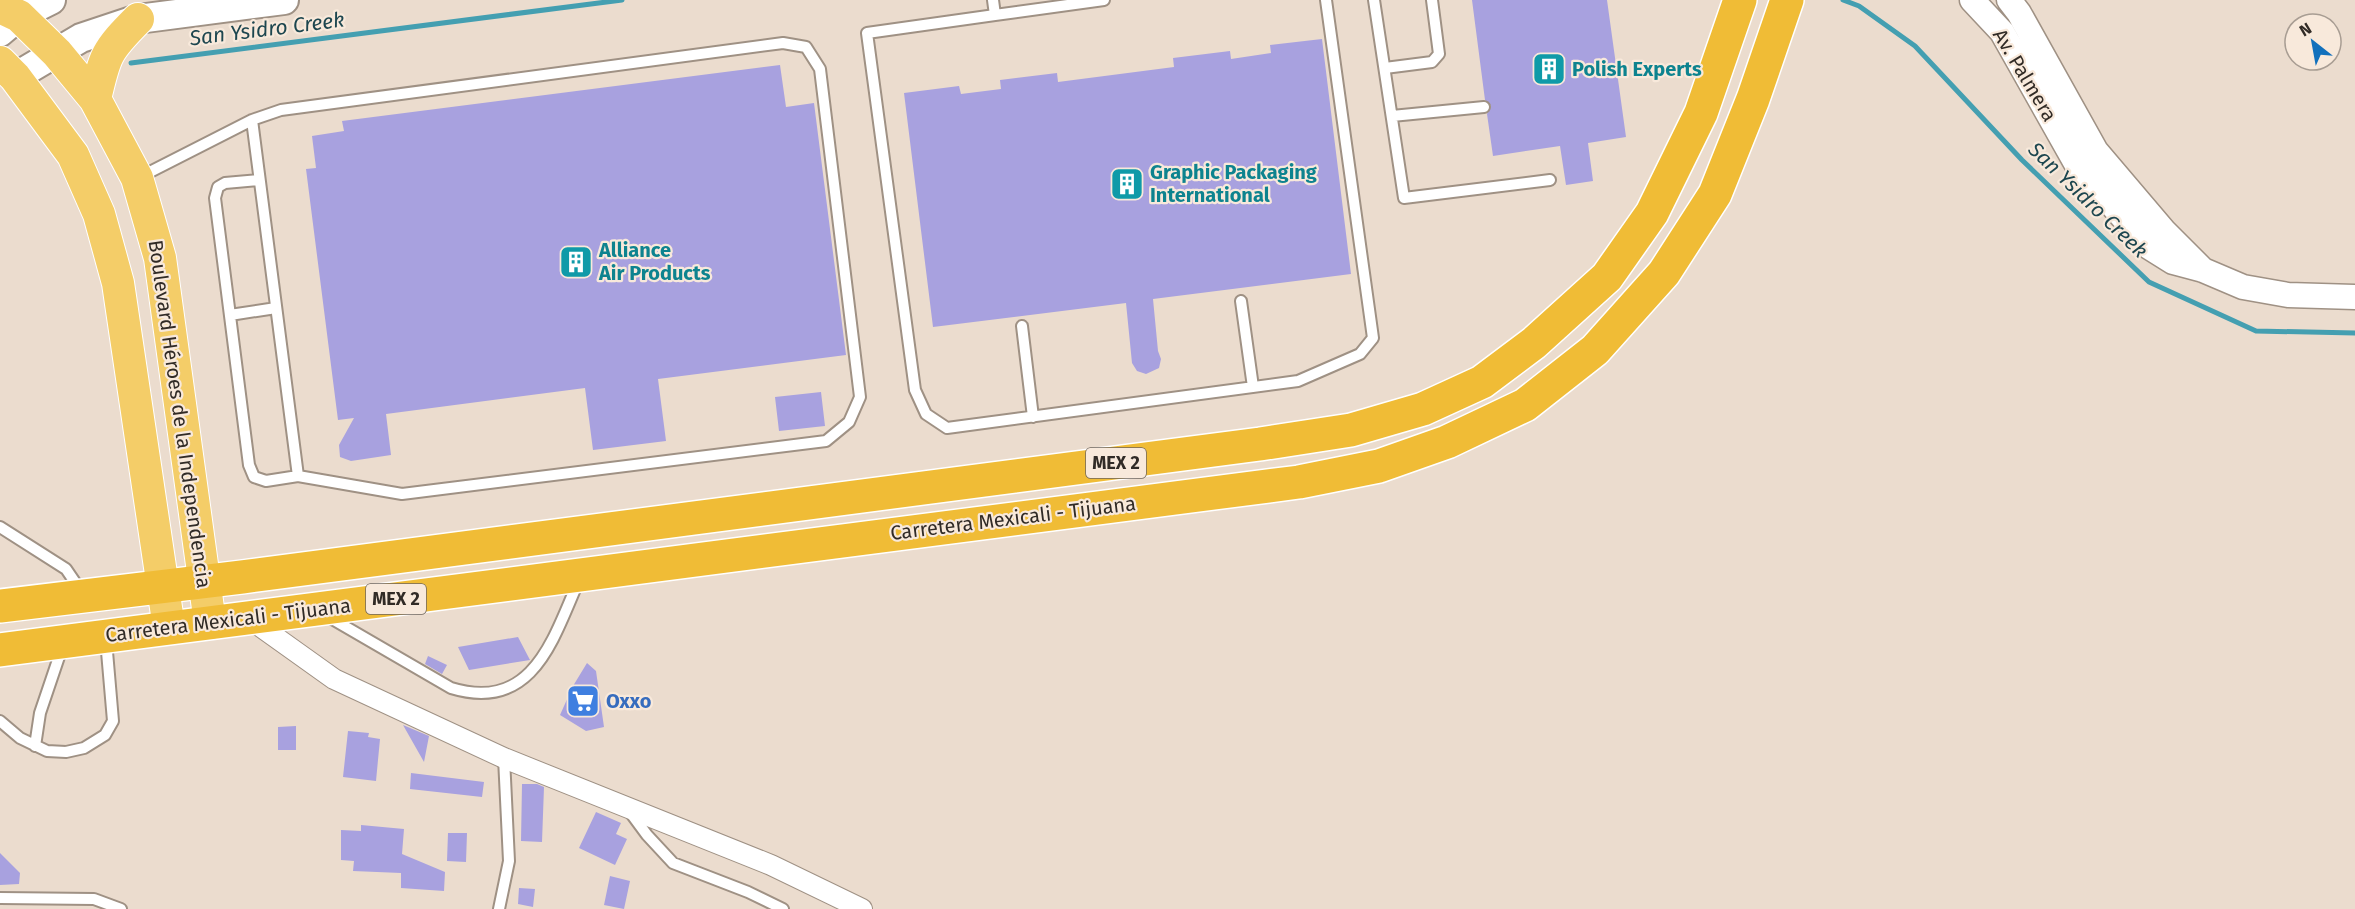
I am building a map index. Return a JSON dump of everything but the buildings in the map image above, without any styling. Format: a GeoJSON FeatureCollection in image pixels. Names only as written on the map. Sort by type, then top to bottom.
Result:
{"type":"FeatureCollection","features":[{"type":"Feature","properties":{"kind":"highway","name":"Carretera Mexicali - Tijuana"},"geometry":{"type":"LineString","coordinates":[[1,601],[205,582],[1260,444],[1352,430],[1423,409],[1482,382],[1534,343],[1607,277],[1652,213],[1701,113],[1740,0]]}},
{"type":"Feature","properties":{"kind":"highway","name":"Carretera Mexicali - Tijuana"},"geometry":{"type":"LineString","coordinates":[[0,650],[250,619],[581,573],[1299,482],[1379,466],[1447,442],[1525,405],[1595,350],[1665,273],[1715,194],[1753,99],[1786,1]]}},
{"type":"Feature","properties":{"kind":"main road"},"geometry":{"type":"LineString","coordinates":[[6,18],[51,0]]}},
{"type":"Feature","properties":{"kind":"main road"},"geometry":{"type":"LineString","coordinates":[[169,628],[118,283],[99,214],[73,155],[7,70],[57,52],[81,38],[138,19],[284,0]]}},
{"type":"Feature","properties":{"kind":"main road","name":"Boulevard Héroes de la Independencia"},"geometry":{"type":"LineString","coordinates":[[6,18],[57,52],[95,99],[136,178],[160,258],[210,623]]}},
{"type":"Feature","properties":{"kind":"main road"},"geometry":{"type":"LineString","coordinates":[[95,99],[104,58],[113,44],[138,19]]}},
{"type":"Feature","properties":{"kind":"street","name":"Av. Palmera"},"geometry":{"type":"LineString","coordinates":[[1972,0],[2002,32],[2077,165],[2149,247],[2173,262],[2203,270],[2243,287],[2288,295],[2355,297]]}},
{"type":"Feature","properties":{"kind":"street","name":"Av. Palmera"},"geometry":{"type":"LineString","coordinates":[[2009,0],[2019,13],[2096,151],[2164,231],[2203,270]]}},
{"type":"Feature","properties":{"kind":"street"},"geometry":{"type":"LineString","coordinates":[[250,619],[334,679],[504,758],[771,865],[862,909]]}},
{"type":"Feature","properties":{"kind":"lane"},"geometry":{"type":"LineString","coordinates":[[993,0],[995,15]]}},
{"type":"Feature","properties":{"kind":"lane"},"geometry":{"type":"LineString","coordinates":[[1104,0],[867,33],[915,390],[926,414],[947,428],[1298,381],[1360,354],[1372,338],[1326,0]]}},
{"type":"Feature","properties":{"kind":"lane"},"geometry":{"type":"LineString","coordinates":[[1374,0],[1404,198],[1550,180]]}},
{"type":"Feature","properties":{"kind":"lane"},"geometry":{"type":"LineString","coordinates":[[1384,68],[1432,63],[1439,54],[1432,0]]}},
{"type":"Feature","properties":{"kind":"lane"},"geometry":{"type":"LineString","coordinates":[[136,178],[252,120],[281,110],[783,43],[806,47],[820,69],[860,397],[849,422],[826,441],[402,494],[298,476],[266,481],[254,477],[249,465],[215,198],[218,187],[225,183],[259,180]]}},
{"type":"Feature","properties":{"kind":"lane"},"geometry":{"type":"LineString","coordinates":[[1392,116],[1484,107]]}},
{"type":"Feature","properties":{"kind":"lane"},"geometry":{"type":"LineString","coordinates":[[252,120],[298,476]]}},
{"type":"Feature","properties":{"kind":"lane"},"geometry":{"type":"LineString","coordinates":[[1241,301],[1254,387]]}},
{"type":"Feature","properties":{"kind":"lane"},"geometry":{"type":"LineString","coordinates":[[230,315],[276,308]]}},
{"type":"Feature","properties":{"kind":"lane"},"geometry":{"type":"LineString","coordinates":[[1022,326],[1033,417]]}},
{"type":"Feature","properties":{"kind":"lane"},"geometry":{"type":"LineString","coordinates":[[0,527],[66,569],[84,594]]}},
{"type":"Feature","properties":{"kind":"lane"},"geometry":{"type":"LineString","coordinates":[[316,609],[451,688],[468,693],[486,694],[518,684],[531,674],[548,651],[581,573]]}},
{"type":"Feature","properties":{"kind":"lane"},"geometry":{"type":"LineString","coordinates":[[0,721],[20,738],[47,751],[66,752],[84,748],[105,735],[113,721],[106,636]]}},
{"type":"Feature","properties":{"kind":"lane"},"geometry":{"type":"LineString","coordinates":[[35,746],[40,713],[64,642]]}},
{"type":"Feature","properties":{"kind":"lane"},"geometry":{"type":"LineString","coordinates":[[500,909],[509,861],[504,758]]}},
{"type":"Feature","properties":{"kind":"lane"},"geometry":{"type":"LineString","coordinates":[[628,809],[647,835],[673,863],[748,892],[783,909]]}},
{"type":"Feature","properties":{"kind":"lane"},"geometry":{"type":"LineString","coordinates":[[0,898],[94,899],[121,909]]}},
{"type":"Feature","properties":{"kind":"waterway","name":"San Ysidro Creek"},"geometry":{"type":"LineString","coordinates":[[131,63],[622,0]]}},
{"type":"Feature","properties":{"kind":"waterway","name":"San Ysidro Creek"},"geometry":{"type":"LineString","coordinates":[[1843,0],[1859,6],[1915,46],[2022,160],[2149,282],[2256,331],[2355,333]]}},
{"type":"Feature","properties":{"kind":"place","name":"Polish Experts"},"geometry":{"type":"Point","coordinates":[1549,69]}},
{"type":"Feature","properties":{"kind":"place","name":"Graphic Packaging International"},"geometry":{"type":"Point","coordinates":[1127,184]}},
{"type":"Feature","properties":{"kind":"place","name":"Alliance Air Products"},"geometry":{"type":"Point","coordinates":[576,262]}},
{"type":"Feature","properties":{"kind":"place","name":"Oxxo"},"geometry":{"type":"Point","coordinates":[583,701]}}]}
